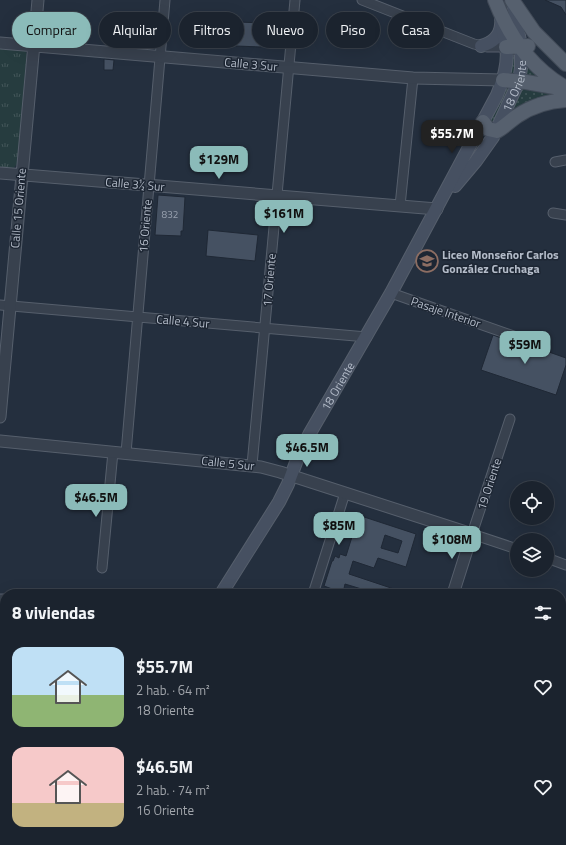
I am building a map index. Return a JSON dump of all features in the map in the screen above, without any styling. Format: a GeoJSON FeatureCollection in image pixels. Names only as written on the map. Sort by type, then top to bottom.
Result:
{"type":"FeatureCollection","features":[{"type":"Feature","properties":{"kind":"main road"},"geometry":{"type":"LineString","coordinates":[[495,0],[501,20],[531,60],[552,80],[566,89]]}},
{"type":"Feature","properties":{"kind":"main road"},"geometry":{"type":"LineString","coordinates":[[512,0],[534,32],[561,60]]}},
{"type":"Feature","properties":{"kind":"main road","name":"18 Oriente"},"geometry":{"type":"LineString","coordinates":[[443,198],[476,161],[495,134],[519,81],[521,68],[521,46],[512,0]]}},
{"type":"Feature","properties":{"kind":"main road"},"geometry":{"type":"LineString","coordinates":[[481,46],[488,44],[497,36],[500,30],[501,20]]}},
{"type":"Feature","properties":{"kind":"main road","name":"18 Oriente"},"geometry":{"type":"LineString","coordinates":[[224,589],[279,502],[292,476],[304,444],[391,294],[497,95],[503,80],[506,66],[506,47],[501,20]]}},
{"type":"Feature","properties":{"kind":"main road"},"geometry":{"type":"LineString","coordinates":[[506,47],[537,47],[544,49],[561,60]]}},
{"type":"Feature","properties":{"kind":"main road"},"geometry":{"type":"LineString","coordinates":[[503,80],[519,81],[566,89]]}},
{"type":"Feature","properties":{"kind":"main road"},"geometry":{"type":"LineString","coordinates":[[483,122],[488,129],[495,134],[517,116],[530,108],[547,102],[566,101]]}},
{"type":"Feature","properties":{"kind":"street","name":"Calle 15 Oriente"},"geometry":{"type":"LineString","coordinates":[[37,12],[38,0]]}},
{"type":"Feature","properties":{"kind":"street","name":"16 Oriente"},"geometry":{"type":"LineString","coordinates":[[126,453],[165,0]]}},
{"type":"Feature","properties":{"kind":"street","name":"17 Oriente"},"geometry":{"type":"LineString","coordinates":[[252,465],[294,0]]}},
{"type":"Feature","properties":{"kind":"street"},"geometry":{"type":"LineString","coordinates":[[362,0],[481,46],[506,47]]}},
{"type":"Feature","properties":{"kind":"street","name":"Calle 3 Sur"},"geometry":{"type":"LineString","coordinates":[[0,43],[12,44]]}},
{"type":"Feature","properties":{"kind":"street","name":"Calle 15 Oriente"},"geometry":{"type":"LineString","coordinates":[[0,417],[5,305],[22,175],[34,48]]}},
{"type":"Feature","properties":{"kind":"street","name":"Calle 3 Sur"},"geometry":{"type":"LineString","coordinates":[[59,48],[413,78],[503,80]]}},
{"type":"Feature","properties":{"kind":"street"},"geometry":{"type":"LineString","coordinates":[[400,206],[413,78]]}},
{"type":"Feature","properties":{"kind":"street"},"geometry":{"type":"LineString","coordinates":[[555,162],[566,160]]}},
{"type":"Feature","properties":{"kind":"street","name":"Calle 3½ Sur"},"geometry":{"type":"LineString","coordinates":[[0,173],[437,209]]}},
{"type":"Feature","properties":{"kind":"street"},"geometry":{"type":"LineString","coordinates":[[553,213],[566,215]]}},
{"type":"Feature","properties":{"kind":"street","name":"Pasaje Interior"},"geometry":{"type":"LineString","coordinates":[[391,294],[545,347]]}},
{"type":"Feature","properties":{"kind":"street","name":"Calle 4 Sur"},"geometry":{"type":"LineString","coordinates":[[5,305],[367,337]]}},
{"type":"Feature","properties":{"kind":"street","name":"19 Oriente"},"geometry":{"type":"LineString","coordinates":[[455,589],[510,419]]}},
{"type":"Feature","properties":{"kind":"street","name":"Calle 5 Sur"},"geometry":{"type":"LineString","coordinates":[[0,441],[252,465],[270,469],[510,547]]}},
{"type":"Feature","properties":{"kind":"street"},"geometry":{"type":"LineString","coordinates":[[102,568],[113,452]]}},
{"type":"Feature","properties":{"kind":"street"},"geometry":{"type":"LineString","coordinates":[[315,589],[345,493]]}},
{"type":"Feature","properties":{"kind":"street"},"geometry":{"type":"LineString","coordinates":[[554,561],[566,565]]}},
{"type":"Feature","properties":{"kind":"green space"},"geometry":{"type":"Polygon","coordinates":[[[0,45],[25,50],[27,55],[18,161],[12,170],[0,169],[0,45]]]}},
{"type":"Feature","properties":{"kind":"green space"},"geometry":{"type":"Polygon","coordinates":[[[511,57],[519,57],[559,95],[488,125],[506,87],[509,77],[511,57]]]}},
{"type":"Feature","properties":{"kind":"building"},"geometry":{"type":"Polygon","coordinates":[[[545,0],[566,0],[566,15],[561,7],[545,0]]]}},
{"type":"Feature","properties":{"kind":"building"},"geometry":{"type":"Polygon","coordinates":[[[244,22],[252,23],[252,47],[244,46],[244,22]]]}},
{"type":"Feature","properties":{"kind":"building"},"geometry":{"type":"Polygon","coordinates":[[[104,59],[114,60],[113,70],[104,70],[104,59]]]}},
{"type":"Feature","properties":{"kind":"building"},"geometry":{"type":"Polygon","coordinates":[[[158,195],[185,197],[183,231],[181,231],[181,236],[155,235],[158,195]]]}},
{"type":"Feature","properties":{"kind":"building"},"geometry":{"type":"Polygon","coordinates":[[[208,230],[258,235],[255,261],[206,256],[208,230]]]}},
{"type":"Feature","properties":{"kind":"building"},"geometry":{"type":"Polygon","coordinates":[[[493,335],[543,353],[549,352],[566,358],[566,365],[556,395],[481,370],[493,335]]]}},
{"type":"Feature","properties":{"kind":"building"},"geometry":{"type":"Polygon","coordinates":[[[352,513],[416,534],[406,567],[378,558],[374,568],[353,561],[349,574],[394,589],[362,589],[345,584],[344,589],[332,589],[324,586],[335,556],[339,558],[340,554],[346,556],[356,524],[349,522],[352,513]],[[385,535],[381,548],[398,553],[402,541],[385,535]]]}},
{"type":"Feature","properties":{"kind":"place","name":"Liceo Monseñor Carlos González Cruchaga"},"geometry":{"type":"Point","coordinates":[427,261]}}]}
